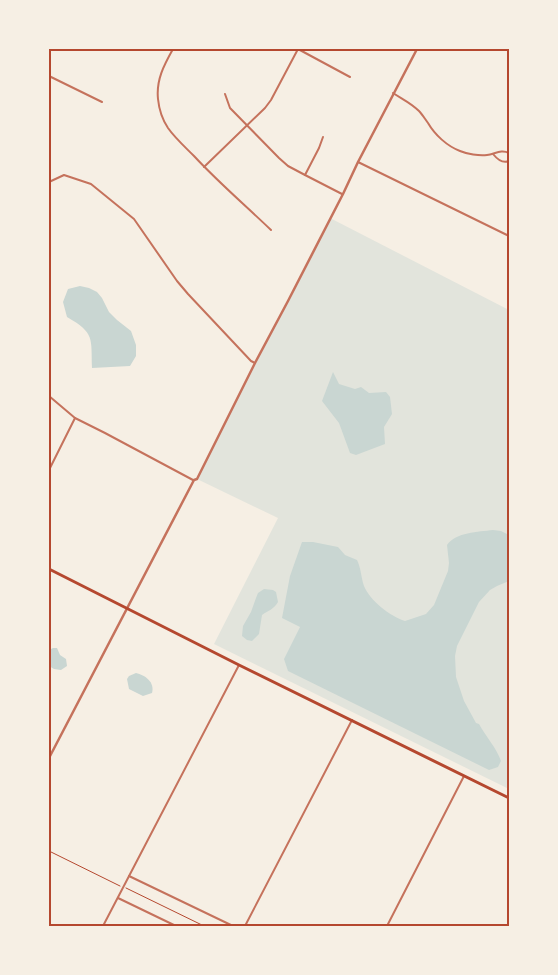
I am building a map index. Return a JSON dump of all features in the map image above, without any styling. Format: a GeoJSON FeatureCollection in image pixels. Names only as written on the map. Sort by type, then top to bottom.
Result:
{"type":"FeatureCollection","features":[{"type":"Feature","properties":{"kind":"main road"},"geometry":{"type":"LineString","coordinates":[[49,569],[509,798]]}},
{"type":"Feature","properties":{"kind":"street"},"geometry":{"type":"LineString","coordinates":[[173,49],[161,72],[158,84],[161,114],[172,134],[271,230]]}},
{"type":"Feature","properties":{"kind":"street"},"geometry":{"type":"LineString","coordinates":[[204,167],[262,112],[271,100],[298,49],[350,76]]}},
{"type":"Feature","properties":{"kind":"street"},"geometry":{"type":"LineString","coordinates":[[49,758],[194,480],[197,479],[417,49]]}},
{"type":"Feature","properties":{"kind":"street"},"geometry":{"type":"LineString","coordinates":[[49,76],[102,102]]}},
{"type":"Feature","properties":{"kind":"street"},"geometry":{"type":"LineString","coordinates":[[393,93],[420,112],[438,136],[452,147],[468,154],[487,156],[506,151],[509,153]]}},
{"type":"Feature","properties":{"kind":"street"},"geometry":{"type":"LineString","coordinates":[[225,94],[230,108],[288,166],[343,194]]}},
{"type":"Feature","properties":{"kind":"street"},"geometry":{"type":"LineString","coordinates":[[305,175],[322,138]]}},
{"type":"Feature","properties":{"kind":"street"},"geometry":{"type":"LineString","coordinates":[[493,154],[502,161],[509,161]]}},
{"type":"Feature","properties":{"kind":"street"},"geometry":{"type":"LineString","coordinates":[[358,162],[509,236]]}},
{"type":"Feature","properties":{"kind":"street"},"geometry":{"type":"LineString","coordinates":[[49,182],[64,175],[91,184],[134,219],[177,281],[251,361],[255,363]]}},
{"type":"Feature","properties":{"kind":"street"},"geometry":{"type":"LineString","coordinates":[[49,396],[75,418],[194,480]]}},
{"type":"Feature","properties":{"kind":"street"},"geometry":{"type":"LineString","coordinates":[[49,470],[75,418]]}},
{"type":"Feature","properties":{"kind":"street"},"geometry":{"type":"LineString","coordinates":[[104,926],[239,664]]}},
{"type":"Feature","properties":{"kind":"street"},"geometry":{"type":"LineString","coordinates":[[245,926],[352,720]]}},
{"type":"Feature","properties":{"kind":"street"},"geometry":{"type":"LineString","coordinates":[[387,926],[464,776]]}},
{"type":"Feature","properties":{"kind":"street"},"geometry":{"type":"LineString","coordinates":[[130,876],[233,926]]}},
{"type":"Feature","properties":{"kind":"street"},"geometry":{"type":"LineString","coordinates":[[118,898],[176,926]]}},
{"type":"Feature","properties":{"kind":"path"},"geometry":{"type":"LineString","coordinates":[[49,851],[204,926]]}},
{"type":"Feature","properties":{"kind":"shaded area"},"geometry":{"type":"Polygon","coordinates":[[[330,218],[509,310],[509,789],[214,644],[278,518],[197,479],[330,218]]]}},
{"type":"Feature","properties":{"kind":"shaded area"},"geometry":{"type":"Polygon","coordinates":[[[80,286],[97,292],[109,312],[131,331],[136,345],[136,356],[130,366],[92,368],[90,337],[83,328],[67,317],[63,302],[68,289],[80,286]]]}},
{"type":"Feature","properties":{"kind":"shaded area"},"geometry":{"type":"Polygon","coordinates":[[[333,372],[339,384],[355,389],[361,387],[369,393],[386,392],[390,397],[392,414],[384,427],[385,444],[356,455],[350,453],[339,423],[322,401],[333,372]]]}},
{"type":"Feature","properties":{"kind":"shaded area"},"geometry":{"type":"Polygon","coordinates":[[[493,530],[509,535],[509,581],[490,590],[479,602],[457,646],[455,656],[456,677],[464,701],[476,723],[479,724],[499,756],[501,761],[498,767],[489,770],[288,671],[284,659],[300,627],[282,618],[290,576],[302,542],[313,542],[338,547],[345,555],[357,560],[367,592],[387,612],[405,621],[426,614],[434,605],[448,571],[447,545],[456,537],[468,533],[493,530]]]}},
{"type":"Feature","properties":{"kind":"shaded area"},"geometry":{"type":"Polygon","coordinates":[[[264,589],[276,592],[278,602],[273,608],[262,615],[259,634],[252,641],[247,640],[242,636],[243,626],[258,593],[264,589]]]}},
{"type":"Feature","properties":{"kind":"shaded area"},"geometry":{"type":"Polygon","coordinates":[[[57,648],[60,655],[66,659],[67,666],[61,670],[49,666],[49,650],[57,648]]]}},
{"type":"Feature","properties":{"kind":"shaded area"},"geometry":{"type":"Polygon","coordinates":[[[136,673],[143,675],[151,682],[152,693],[143,696],[129,689],[127,679],[136,673]]]}}]}
